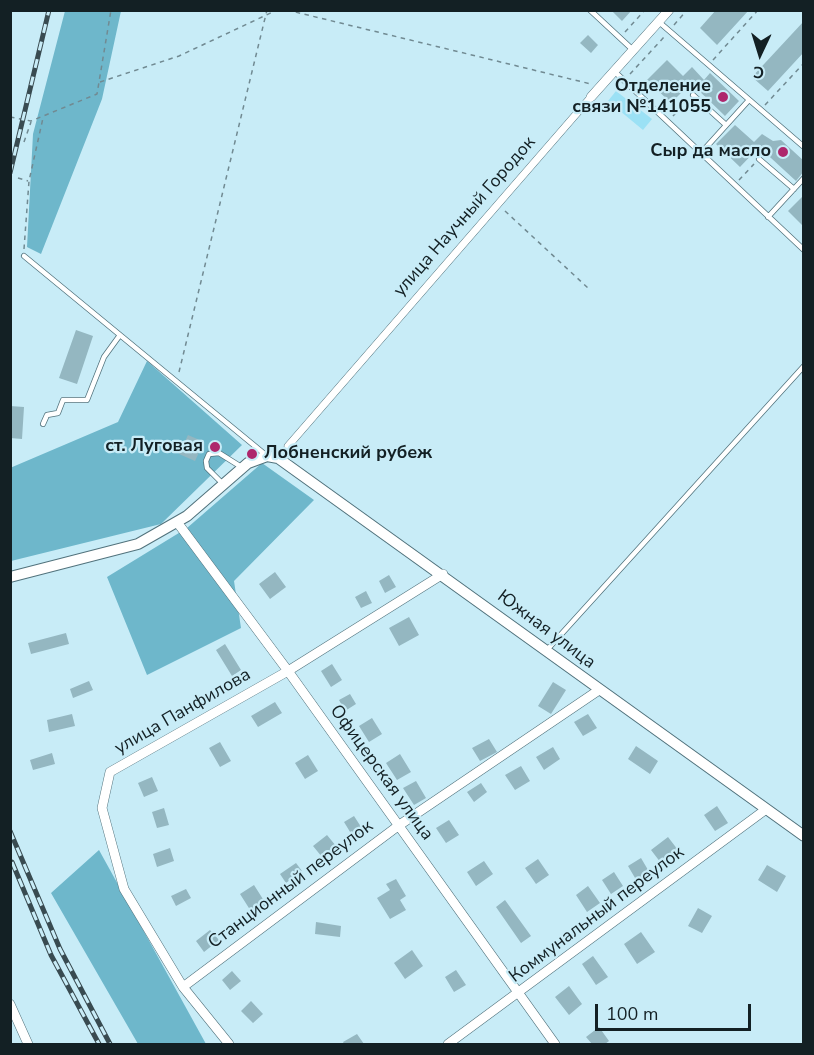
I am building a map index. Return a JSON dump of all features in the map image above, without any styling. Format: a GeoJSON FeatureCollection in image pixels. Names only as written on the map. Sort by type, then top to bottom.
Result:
{"type":"FeatureCollection","features":[{"type":"Feature","properties":{"kind":"street","name":"улица Научный Городок"},"geometry":{"type":"LineString","coordinates":[[288,446],[600,86],[669,10]]}},
{"type":"Feature","properties":{"kind":"street","name":"Южная улица"},"geometry":{"type":"LineString","coordinates":[[267,456],[278,458],[443,574],[599,690],[804,836]]}},
{"type":"Feature","properties":{"kind":"street"},"geometry":{"type":"LineString","coordinates":[[10,577],[138,544],[177,522],[243,468],[267,456]]}},
{"type":"Feature","properties":{"kind":"street","name":"Офицерская улица"},"geometry":{"type":"LineString","coordinates":[[177,522],[288,671],[555,1044]]}},
{"type":"Feature","properties":{"kind":"street","name":"улица Панфилова"},"geometry":{"type":"LineString","coordinates":[[229,1044],[183,987],[124,889],[102,808],[110,772],[288,671],[443,574]]}},
{"type":"Feature","properties":{"kind":"street","name":"Станционный переулок"},"geometry":{"type":"LineString","coordinates":[[183,987],[398,826],[599,690]]}},
{"type":"Feature","properties":{"kind":"street","name":"Коммунальный переулок"},"geometry":{"type":"LineString","coordinates":[[448,1044],[519,994],[765,810]]}},
{"type":"Feature","properties":{"kind":"street"},"geometry":{"type":"LineString","coordinates":[[10,1004],[28,1044]]}},
{"type":"Feature","properties":{"kind":"lane"},"geometry":{"type":"LineString","coordinates":[[590,10],[633,50]]}},
{"type":"Feature","properties":{"kind":"lane"},"geometry":{"type":"LineString","coordinates":[[659,22],[804,147]]}},
{"type":"Feature","properties":{"kind":"lane"},"geometry":{"type":"LineString","coordinates":[[614,71],[804,250]]}},
{"type":"Feature","properties":{"kind":"lane"},"geometry":{"type":"LineString","coordinates":[[693,95],[726,125]]}},
{"type":"Feature","properties":{"kind":"lane"},"geometry":{"type":"LineString","coordinates":[[701,153],[749,100]]}},
{"type":"Feature","properties":{"kind":"lane"},"geometry":{"type":"LineString","coordinates":[[759,159],[794,189]]}},
{"type":"Feature","properties":{"kind":"lane"},"geometry":{"type":"LineString","coordinates":[[768,217],[804,178]]}},
{"type":"Feature","properties":{"kind":"lane"},"geometry":{"type":"LineString","coordinates":[[24,256],[267,456]]}},
{"type":"Feature","properties":{"kind":"lane"},"geometry":{"type":"LineString","coordinates":[[44,424],[47,415],[57,413],[63,400],[87,400],[104,357],[120,334]]}},
{"type":"Feature","properties":{"kind":"lane"},"geometry":{"type":"LineString","coordinates":[[546,651],[804,366]]}},
{"type":"Feature","properties":{"kind":"lane"},"geometry":{"type":"LineString","coordinates":[[224,485],[207,468],[206,462],[209,454],[219,453],[243,468]]}},
{"type":"Feature","properties":{"kind":"path"},"geometry":{"type":"LineString","coordinates":[[10,117],[31,121],[97,94],[111,10]]}},
{"type":"Feature","properties":{"kind":"path"},"geometry":{"type":"LineString","coordinates":[[177,382],[267,10]]}},
{"type":"Feature","properties":{"kind":"path"},"geometry":{"type":"LineString","coordinates":[[100,82],[179,56],[278,10]]}},
{"type":"Feature","properties":{"kind":"path"},"geometry":{"type":"LineString","coordinates":[[287,10],[600,86]]}},
{"type":"Feature","properties":{"kind":"path"},"geometry":{"type":"LineString","coordinates":[[620,38],[645,10]]}},
{"type":"Feature","properties":{"kind":"path"},"geometry":{"type":"LineString","coordinates":[[624,81],[687,10]]}},
{"type":"Feature","properties":{"kind":"path"},"geometry":{"type":"LineString","coordinates":[[708,65],[758,10]]}},
{"type":"Feature","properties":{"kind":"path"},"geometry":{"type":"LineString","coordinates":[[760,110],[804,63]]}},
{"type":"Feature","properties":{"kind":"path"},"geometry":{"type":"LineString","coordinates":[[668,122],[693,95]]}},
{"type":"Feature","properties":{"kind":"path"},"geometry":{"type":"LineString","coordinates":[[24,256],[24,220],[29,181],[44,116]]}},
{"type":"Feature","properties":{"kind":"path"},"geometry":{"type":"LineString","coordinates":[[24,142],[31,121]]}},
{"type":"Feature","properties":{"kind":"path"},"geometry":{"type":"LineString","coordinates":[[735,185],[759,159]]}},
{"type":"Feature","properties":{"kind":"path"},"geometry":{"type":"LineString","coordinates":[[18,178],[29,181]]}},
{"type":"Feature","properties":{"kind":"path"},"geometry":{"type":"LineString","coordinates":[[498,205],[588,288]]}},
{"type":"Feature","properties":{"kind":"shaded area"},"geometry":{"type":"Polygon","coordinates":[[[65,11],[121,11],[102,99],[41,254],[27,247],[33,134],[65,11]]]}},
{"type":"Feature","properties":{"kind":"shaded area"},"geometry":{"type":"Polygon","coordinates":[[[616,91],[652,119],[643,130],[608,101],[616,91]]]}},
{"type":"Feature","properties":{"kind":"shaded area"},"geometry":{"type":"Polygon","coordinates":[[[147,361],[242,445],[161,524],[11,561],[10,468],[118,422],[147,361]]]}},
{"type":"Feature","properties":{"kind":"shaded area"},"geometry":{"type":"Polygon","coordinates":[[[262,463],[314,500],[234,581],[241,628],[147,675],[107,577],[187,528],[262,463]]]}},
{"type":"Feature","properties":{"kind":"shaded area"},"geometry":{"type":"Polygon","coordinates":[[[99,850],[206,1044],[138,1044],[51,893],[99,850]]]}},
{"type":"Feature","properties":{"kind":"building"},"geometry":{"type":"Polygon","coordinates":[[[611,10],[632,10],[622,21],[611,10]]]}},
{"type":"Feature","properties":{"kind":"building"},"geometry":{"type":"Polygon","coordinates":[[[716,10],[749,10],[717,45],[700,28],[716,10]]]}},
{"type":"Feature","properties":{"kind":"building"},"geometry":{"type":"Polygon","coordinates":[[[804,21],[804,52],[768,91],[752,77],[804,21]]]}},
{"type":"Feature","properties":{"kind":"building"},"geometry":{"type":"Polygon","coordinates":[[[588,35],[598,45],[591,53],[580,43],[588,35]]]}},
{"type":"Feature","properties":{"kind":"building"},"geometry":{"type":"Polygon","coordinates":[[[667,60],[683,76],[692,67],[704,80],[710,73],[739,101],[725,116],[691,83],[671,103],[647,80],[667,60]]]}},
{"type":"Feature","properties":{"kind":"building"},"geometry":{"type":"Polygon","coordinates":[[[735,125],[754,142],[762,134],[773,141],[781,140],[804,161],[804,171],[796,181],[759,147],[740,167],[716,144],[735,125]]]}},
{"type":"Feature","properties":{"kind":"building"},"geometry":{"type":"Polygon","coordinates":[[[804,195],[804,227],[788,211],[804,195]]]}},
{"type":"Feature","properties":{"kind":"building"},"geometry":{"type":"Polygon","coordinates":[[[76,330],[93,336],[77,384],[59,378],[76,330]]]}},
{"type":"Feature","properties":{"kind":"building"},"geometry":{"type":"Polygon","coordinates":[[[10,406],[24,407],[22,439],[10,438],[10,406]]]}},
{"type":"Feature","properties":{"kind":"building"},"geometry":{"type":"Polygon","coordinates":[[[188,435],[204,442],[195,461],[179,454],[188,435]]]}},
{"type":"Feature","properties":{"kind":"building"},"geometry":{"type":"Polygon","coordinates":[[[275,572],[286,587],[270,599],[259,584],[275,572]]]}},
{"type":"Feature","properties":{"kind":"building"},"geometry":{"type":"Polygon","coordinates":[[[389,575],[396,587],[385,593],[379,581],[389,575]]]}},
{"type":"Feature","properties":{"kind":"building"},"geometry":{"type":"Polygon","coordinates":[[[366,591],[372,603],[361,608],[355,597],[366,591]]]}},
{"type":"Feature","properties":{"kind":"building"},"geometry":{"type":"Polygon","coordinates":[[[409,617],[419,635],[399,646],[389,628],[409,617]]]}},
{"type":"Feature","properties":{"kind":"building"},"geometry":{"type":"Polygon","coordinates":[[[66,633],[69,644],[31,654],[28,643],[66,633]]]}},
{"type":"Feature","properties":{"kind":"building"},"geometry":{"type":"Polygon","coordinates":[[[225,644],[241,670],[232,676],[216,650],[225,644]]]}},
{"type":"Feature","properties":{"kind":"building"},"geometry":{"type":"Polygon","coordinates":[[[332,664],[342,680],[331,687],[321,671],[332,664]]]}},
{"type":"Feature","properties":{"kind":"building"},"geometry":{"type":"Polygon","coordinates":[[[89,681],[93,690],[73,698],[70,689],[89,681]]]}},
{"type":"Feature","properties":{"kind":"building"},"geometry":{"type":"Polygon","coordinates":[[[553,682],[566,690],[551,714],[538,706],[553,682]]]}},
{"type":"Feature","properties":{"kind":"building"},"geometry":{"type":"Polygon","coordinates":[[[350,694],[356,704],[345,711],[339,700],[350,694]]]}},
{"type":"Feature","properties":{"kind":"building"},"geometry":{"type":"Polygon","coordinates":[[[275,702],[282,713],[258,727],[251,716],[275,702]]]}},
{"type":"Feature","properties":{"kind":"building"},"geometry":{"type":"Polygon","coordinates":[[[72,714],[75,726],[49,732],[47,720],[72,714]]]}},
{"type":"Feature","properties":{"kind":"building"},"geometry":{"type":"Polygon","coordinates":[[[588,714],[597,728],[583,736],[574,722],[588,714]]]}},
{"type":"Feature","properties":{"kind":"building"},"geometry":{"type":"Polygon","coordinates":[[[372,718],[382,734],[369,742],[359,726],[372,718]]]}},
{"type":"Feature","properties":{"kind":"building"},"geometry":{"type":"Polygon","coordinates":[[[489,739],[497,752],[480,761],[472,748],[489,739]]]}},
{"type":"Feature","properties":{"kind":"building"},"geometry":{"type":"Polygon","coordinates":[[[220,742],[231,761],[220,767],[209,748],[220,742]]]}},
{"type":"Feature","properties":{"kind":"building"},"geometry":{"type":"Polygon","coordinates":[[[636,746],[658,761],[650,774],[628,759],[636,746]]]}},
{"type":"Feature","properties":{"kind":"building"},"geometry":{"type":"Polygon","coordinates":[[[553,747],[560,759],[544,770],[536,757],[553,747]]]}},
{"type":"Feature","properties":{"kind":"building"},"geometry":{"type":"Polygon","coordinates":[[[52,753],[55,764],[33,770],[30,760],[52,753]]]}},
{"type":"Feature","properties":{"kind":"building"},"geometry":{"type":"Polygon","coordinates":[[[400,754],[411,772],[397,780],[386,763],[400,754]]]}},
{"type":"Feature","properties":{"kind":"building"},"geometry":{"type":"Polygon","coordinates":[[[308,755],[318,771],[305,779],[295,763],[308,755]]]}},
{"type":"Feature","properties":{"kind":"building"},"geometry":{"type":"Polygon","coordinates":[[[521,766],[530,781],[515,790],[505,775],[521,766]]]}},
{"type":"Feature","properties":{"kind":"building"},"geometry":{"type":"Polygon","coordinates":[[[152,777],[158,791],[144,797],[138,783],[152,777]]]}},
{"type":"Feature","properties":{"kind":"building"},"geometry":{"type":"Polygon","coordinates":[[[416,781],[426,798],[414,805],[403,788],[416,781]]]}},
{"type":"Feature","properties":{"kind":"building"},"geometry":{"type":"Polygon","coordinates":[[[481,783],[487,792],[474,802],[467,792],[481,783]]]}},
{"type":"Feature","properties":{"kind":"building"},"geometry":{"type":"Polygon","coordinates":[[[717,806],[728,823],[715,831],[704,815],[717,806]]]}},
{"type":"Feature","properties":{"kind":"building"},"geometry":{"type":"Polygon","coordinates":[[[164,808],[169,825],[157,828],[152,812],[164,808]]]}},
{"type":"Feature","properties":{"kind":"building"},"geometry":{"type":"Polygon","coordinates":[[[354,816],[365,833],[355,840],[344,822],[354,816]]]}},
{"type":"Feature","properties":{"kind":"building"},"geometry":{"type":"Polygon","coordinates":[[[449,820],[459,835],[446,843],[436,828],[449,820]]]}},
{"type":"Feature","properties":{"kind":"building"},"geometry":{"type":"Polygon","coordinates":[[[327,835],[336,846],[322,857],[313,846],[327,835]]]}},
{"type":"Feature","properties":{"kind":"building"},"geometry":{"type":"Polygon","coordinates":[[[668,837],[678,850],[661,863],[651,850],[668,837]]]}},
{"type":"Feature","properties":{"kind":"building"},"geometry":{"type":"Polygon","coordinates":[[[170,848],[174,861],[157,867],[153,854],[170,848]]]}},
{"type":"Feature","properties":{"kind":"building"},"geometry":{"type":"Polygon","coordinates":[[[641,858],[651,875],[638,883],[628,866],[641,858]]]}},
{"type":"Feature","properties":{"kind":"building"},"geometry":{"type":"Polygon","coordinates":[[[538,859],[549,875],[536,884],[525,868],[538,859]]]}},
{"type":"Feature","properties":{"kind":"building"},"geometry":{"type":"Polygon","coordinates":[[[484,861],[493,874],[476,886],[467,872],[484,861]]]}},
{"type":"Feature","properties":{"kind":"building"},"geometry":{"type":"Polygon","coordinates":[[[296,863],[302,871],[286,883],[280,874],[296,863]]]}},
{"type":"Feature","properties":{"kind":"building"},"geometry":{"type":"Polygon","coordinates":[[[767,865],[786,876],[777,892],[758,880],[767,865]]]}},
{"type":"Feature","properties":{"kind":"building"},"geometry":{"type":"Polygon","coordinates":[[[614,872],[623,886],[611,894],[602,880],[614,872]]]}},
{"type":"Feature","properties":{"kind":"building"},"geometry":{"type":"Polygon","coordinates":[[[396,879],[406,896],[400,900],[406,910],[390,919],[377,898],[390,890],[386,884],[396,879]]]}},
{"type":"Feature","properties":{"kind":"building"},"geometry":{"type":"Polygon","coordinates":[[[254,885],[268,907],[254,916],[240,894],[254,885]]]}},
{"type":"Feature","properties":{"kind":"building"},"geometry":{"type":"Polygon","coordinates":[[[588,886],[600,903],[587,912],[576,895],[588,886]]]}},
{"type":"Feature","properties":{"kind":"building"},"geometry":{"type":"Polygon","coordinates":[[[186,889],[191,898],[176,906],[171,896],[186,889]]]}},
{"type":"Feature","properties":{"kind":"building"},"geometry":{"type":"Polygon","coordinates":[[[505,900],[531,936],[521,943],[496,907],[505,900]]]}},
{"type":"Feature","properties":{"kind":"building"},"geometry":{"type":"Polygon","coordinates":[[[698,908],[712,916],[702,933],[688,926],[698,908]]]}},
{"type":"Feature","properties":{"kind":"building"},"geometry":{"type":"Polygon","coordinates":[[[316,922],[341,926],[340,937],[315,934],[316,922]]]}},
{"type":"Feature","properties":{"kind":"building"},"geometry":{"type":"Polygon","coordinates":[[[210,930],[219,940],[204,952],[196,941],[210,930]]]}},
{"type":"Feature","properties":{"kind":"building"},"geometry":{"type":"Polygon","coordinates":[[[641,932],[655,952],[637,964],[624,944],[641,932]]]}},
{"type":"Feature","properties":{"kind":"building"},"geometry":{"type":"Polygon","coordinates":[[[412,950],[423,966],[405,979],[394,963],[412,950]]]}},
{"type":"Feature","properties":{"kind":"building"},"geometry":{"type":"Polygon","coordinates":[[[593,956],[608,977],[596,985],[582,964],[593,956]]]}},
{"type":"Feature","properties":{"kind":"building"},"geometry":{"type":"Polygon","coordinates":[[[456,970],[466,985],[454,992],[445,977],[456,970]]]}},
{"type":"Feature","properties":{"kind":"building"},"geometry":{"type":"Polygon","coordinates":[[[232,971],[241,981],[230,990],[222,980],[232,971]]]}},
{"type":"Feature","properties":{"kind":"building"},"geometry":{"type":"Polygon","coordinates":[[[569,986],[582,1004],[569,1015],[555,997],[569,986]]]}},
{"type":"Feature","properties":{"kind":"building"},"geometry":{"type":"Polygon","coordinates":[[[251,1001],[263,1014],[253,1023],[241,1011],[251,1001]]]}},
{"type":"Feature","properties":{"kind":"building"},"geometry":{"type":"Polygon","coordinates":[[[599,1027],[609,1041],[605,1044],[592,1044],[586,1037],[599,1027]]]}},
{"type":"Feature","properties":{"kind":"building"},"geometry":{"type":"Polygon","coordinates":[[[357,1034],[364,1044],[344,1044],[343,1042],[357,1034]]]}},
{"type":"Feature","properties":{"kind":"railway"},"geometry":{"type":"LineString","coordinates":[[10,173],[49,10]]}},
{"type":"Feature","properties":{"kind":"railway"},"geometry":{"type":"LineString","coordinates":[[10,831],[60,949],[110,1044]]}},
{"type":"Feature","properties":{"kind":"railway"},"geometry":{"type":"LineString","coordinates":[[12,862],[51,955],[99,1044]]}},
{"type":"Feature","properties":{"kind":"place","name":"Отделение связи №141055"},"geometry":{"type":"Point","coordinates":[723,97]}},
{"type":"Feature","properties":{"kind":"place","name":"Сыр да масло"},"geometry":{"type":"Point","coordinates":[783,152]}},
{"type":"Feature","properties":{"kind":"place","name":"ст. Луговая"},"geometry":{"type":"Point","coordinates":[215,447]}},
{"type":"Feature","properties":{"kind":"place","name":"Лобненский рубеж"},"geometry":{"type":"Point","coordinates":[252,454]}}]}
